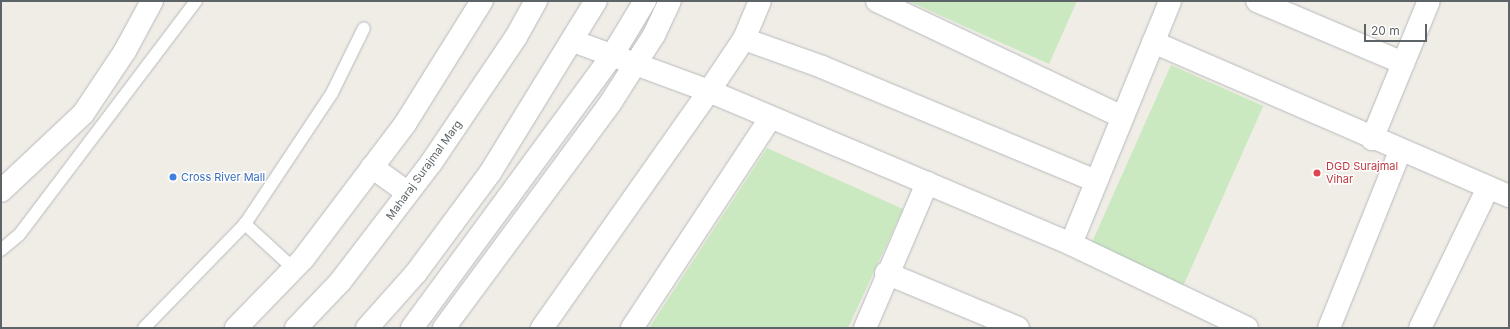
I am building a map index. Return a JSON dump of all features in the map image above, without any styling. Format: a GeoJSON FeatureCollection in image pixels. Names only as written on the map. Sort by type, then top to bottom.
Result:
{"type":"FeatureCollection","features":[{"type":"Feature","properties":{"kind":"street"},"geometry":{"type":"LineString","coordinates":[[1,191],[83,114],[125,51],[152,1]]}},
{"type":"Feature","properties":{"kind":"street"},"geometry":{"type":"LineString","coordinates":[[236,328],[294,269],[405,124],[482,1]]}},
{"type":"Feature","properties":{"kind":"street","name":"Maharaj Surajmal Marg"},"geometry":{"type":"LineString","coordinates":[[296,328],[340,282],[408,193],[516,37],[536,1]]}},
{"type":"Feature","properties":{"kind":"street"},"geometry":{"type":"LineString","coordinates":[[367,328],[416,273],[490,172],[573,41],[596,1]]}},
{"type":"Feature","properties":{"kind":"street"},"geometry":{"type":"LineString","coordinates":[[412,328],[613,54],[645,1]]}},
{"type":"Feature","properties":{"kind":"street"},"geometry":{"type":"LineString","coordinates":[[449,326],[611,102],[636,62],[670,1]]}},
{"type":"Feature","properties":{"kind":"street"},"geometry":{"type":"LineString","coordinates":[[542,328],[744,39],[760,1]]}},
{"type":"Feature","properties":{"kind":"street"},"geometry":{"type":"LineString","coordinates":[[877,1],[1122,118]]}},
{"type":"Feature","properties":{"kind":"street"},"geometry":{"type":"LineString","coordinates":[[1071,244],[1170,1]]}},
{"type":"Feature","properties":{"kind":"street"},"geometry":{"type":"LineString","coordinates":[[1257,1],[1403,63]]}},
{"type":"Feature","properties":{"kind":"street"},"geometry":{"type":"LineString","coordinates":[[1372,139],[1429,1]]}},
{"type":"Feature","properties":{"kind":"street"},"geometry":{"type":"LineString","coordinates":[[744,39],[822,67],[1096,181]]}},
{"type":"Feature","properties":{"kind":"street"},"geometry":{"type":"LineString","coordinates":[[573,41],[636,62],[709,91],[1071,244],[1247,328]]}},
{"type":"Feature","properties":{"kind":"street"},"geometry":{"type":"LineString","coordinates":[[1153,42],[1372,139],[1509,196]]}},
{"type":"Feature","properties":{"kind":"street"},"geometry":{"type":"LineString","coordinates":[[632,328],[770,118]]}},
{"type":"Feature","properties":{"kind":"street"},"geometry":{"type":"LineString","coordinates":[[1329,328],[1400,151]]}},
{"type":"Feature","properties":{"kind":"street"},"geometry":{"type":"LineString","coordinates":[[372,167],[408,193]]}},
{"type":"Feature","properties":{"kind":"street"},"geometry":{"type":"LineString","coordinates":[[865,328],[886,273],[927,183]]}},
{"type":"Feature","properties":{"kind":"street"},"geometry":{"type":"LineString","coordinates":[[1420,328],[1488,188]]}},
{"type":"Feature","properties":{"kind":"street"},"geometry":{"type":"LineString","coordinates":[[886,273],[1018,328]]}},
{"type":"Feature","properties":{"kind":"lane"},"geometry":{"type":"LineString","coordinates":[[1,250],[19,235],[196,1]]}},
{"type":"Feature","properties":{"kind":"lane"},"geometry":{"type":"LineString","coordinates":[[144,328],[245,224],[332,93],[364,28]]}},
{"type":"Feature","properties":{"kind":"lane"},"geometry":{"type":"LineString","coordinates":[[245,224],[294,269]]}},
{"type":"Feature","properties":{"kind":"green space"},"geometry":{"type":"Polygon","coordinates":[[[908,1],[1077,1],[1049,64],[908,1]]]}},
{"type":"Feature","properties":{"kind":"green space"},"geometry":{"type":"Polygon","coordinates":[[[1171,65],[1263,106],[1178,298],[1086,257],[1171,65]]]}},
{"type":"Feature","properties":{"kind":"green space"},"geometry":{"type":"Polygon","coordinates":[[[767,148],[903,209],[848,328],[649,328],[767,148]]]}},
{"type":"Feature","properties":{"kind":"place","name":"DGD Surajmal Vihar"},"geometry":{"type":"Point","coordinates":[1317,173]}},
{"type":"Feature","properties":{"kind":"place","name":"Cross River Mall"},"geometry":{"type":"Point","coordinates":[173,177]}}]}
